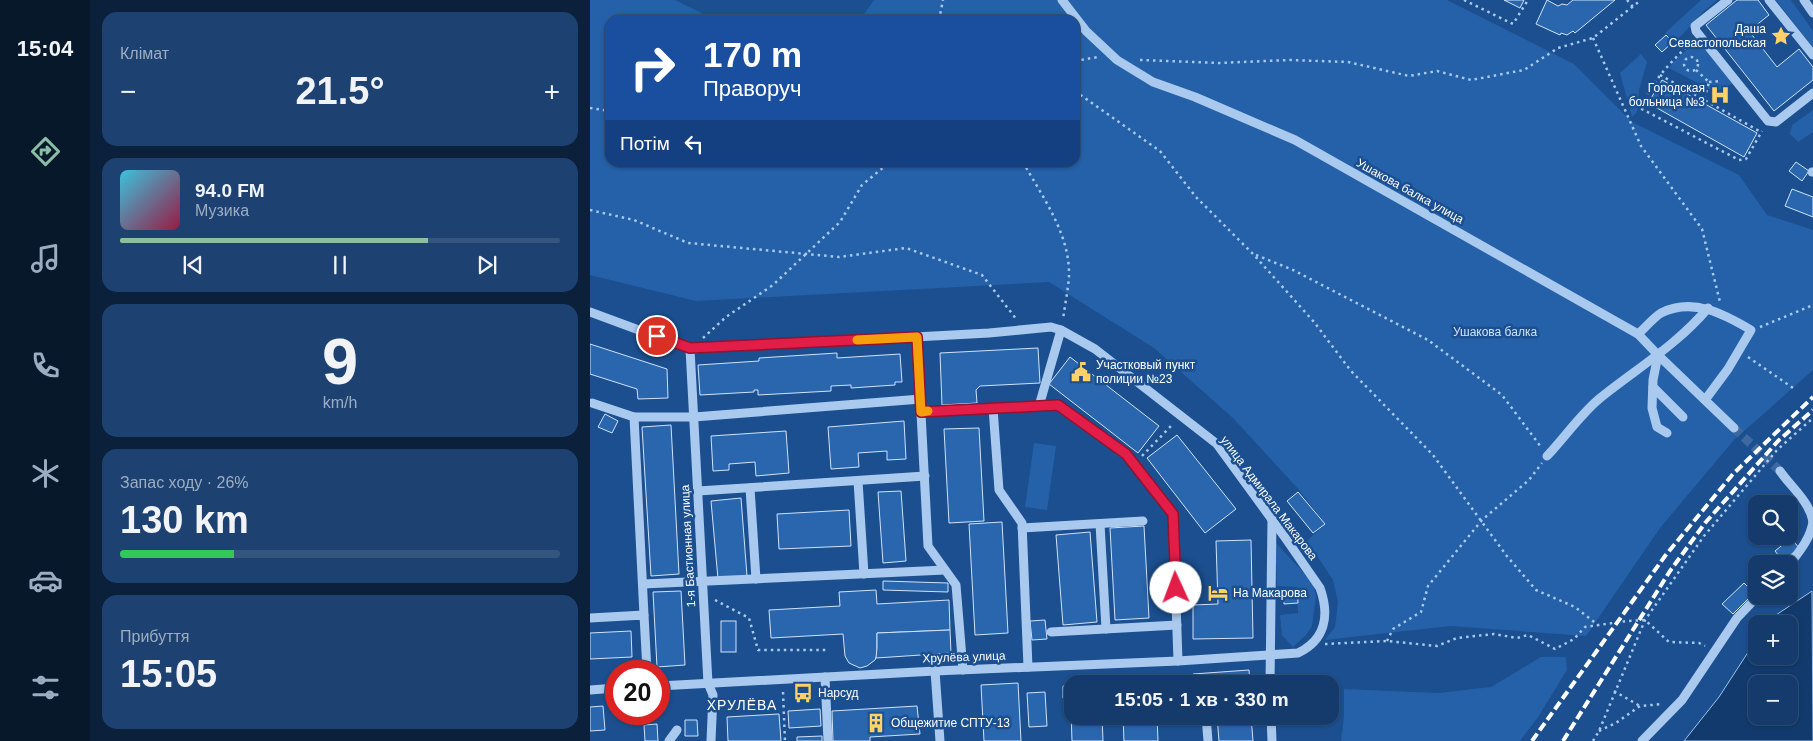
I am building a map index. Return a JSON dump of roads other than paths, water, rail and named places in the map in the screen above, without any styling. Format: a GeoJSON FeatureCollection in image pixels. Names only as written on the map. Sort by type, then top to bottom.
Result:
{"type":"FeatureCollection","features":[{"type":"Feature","properties":{"kind":"street","name":"Ушакова балка улица"},"geometry":{"type":"LineString","coordinates":[[1062,0],[1074,15]]}},
{"type":"Feature","properties":{"kind":"street"},"geometry":{"type":"LineString","coordinates":[[1728,0],[1695,26],[1699,35],[1768,121],[1776,122],[1813,93]]}},
{"type":"Feature","properties":{"kind":"street"},"geometry":{"type":"LineString","coordinates":[[1769,0],[1813,56]]}},
{"type":"Feature","properties":{"kind":"street"},"geometry":{"type":"LineString","coordinates":[[1804,0],[1813,13]]}},
{"type":"Feature","properties":{"kind":"street","name":"Ушакова балка улица"},"geometry":{"type":"LineString","coordinates":[[1080,23],[1117,60],[1153,82],[1195,97],[1295,140],[1638,334],[1734,428]]}},
{"type":"Feature","properties":{"kind":"street"},"geometry":{"type":"LineString","coordinates":[[1638,334],[1660,314],[1681,306],[1708,308],[1722,313],[1751,330],[1728,369],[1705,400]]}},
{"type":"Feature","properties":{"kind":"street"},"geometry":{"type":"LineString","coordinates":[[1548,456],[1598,400],[1696,324],[1708,308]]}},
{"type":"Feature","properties":{"kind":"street","name":"улица Адмирала Макарова"},"geometry":{"type":"LineString","coordinates":[[590,312],[690,348],[989,333],[1051,327],[1061,330],[1095,349],[1216,444],[1272,518],[1320,588],[1323,597],[1324,622],[1320,635],[1298,653],[1271,655]]}},
{"type":"Feature","properties":{"kind":"street"},"geometry":{"type":"LineString","coordinates":[[1039,406],[1061,330]]}},
{"type":"Feature","properties":{"kind":"street"},"geometry":{"type":"LineString","coordinates":[[917,337],[928,546],[956,585],[963,670]]}},
{"type":"Feature","properties":{"kind":"street","name":"1-я Бастионная улица"},"geometry":{"type":"LineString","coordinates":[[690,348],[708,683],[713,696],[711,741]]}},
{"type":"Feature","properties":{"kind":"street"},"geometry":{"type":"LineString","coordinates":[[1658,355],[1652,408],[1658,427],[1667,433]]}},
{"type":"Feature","properties":{"kind":"street"},"geometry":{"type":"LineString","coordinates":[[1653,387],[1683,416]]}},
{"type":"Feature","properties":{"kind":"street"},"geometry":{"type":"LineString","coordinates":[[591,405],[634,417],[694,417],[921,399]]}},
{"type":"Feature","properties":{"kind":"street"},"geometry":{"type":"LineString","coordinates":[[921,412],[1058,405],[1126,454],[1173,514],[1178,660]]}},
{"type":"Feature","properties":{"kind":"street"},"geometry":{"type":"LineString","coordinates":[[993,408],[999,490],[1022,523],[1028,667]]}},
{"type":"Feature","properties":{"kind":"street"},"geometry":{"type":"LineString","coordinates":[[634,417],[646,660]]}},
{"type":"Feature","properties":{"kind":"street"},"geometry":{"type":"LineString","coordinates":[[1780,471],[1807,504],[1813,521],[1812,530],[1796,555]]}},
{"type":"Feature","properties":{"kind":"street"},"geometry":{"type":"LineString","coordinates":[[698,491],[925,476]]}},
{"type":"Feature","properties":{"kind":"street"},"geometry":{"type":"LineString","coordinates":[[858,481],[864,574]]}},
{"type":"Feature","properties":{"kind":"street"},"geometry":{"type":"LineString","coordinates":[[750,488],[756,579]]}},
{"type":"Feature","properties":{"kind":"street"},"geometry":{"type":"LineString","coordinates":[[1270,675],[1272,518]]}},
{"type":"Feature","properties":{"kind":"street"},"geometry":{"type":"LineString","coordinates":[[1022,528],[1143,521]]}},
{"type":"Feature","properties":{"kind":"street"},"geometry":{"type":"LineString","coordinates":[[1100,524],[1106,629]]}},
{"type":"Feature","properties":{"kind":"street"},"geometry":{"type":"LineString","coordinates":[[643,584],[945,570]]}},
{"type":"Feature","properties":{"kind":"street"},"geometry":{"type":"LineString","coordinates":[[1642,741],[1678,703],[1716,651],[1737,618],[1749,605]]}},
{"type":"Feature","properties":{"kind":"street"},"geometry":{"type":"LineString","coordinates":[[590,618],[644,615]]}},
{"type":"Feature","properties":{"kind":"street"},"geometry":{"type":"LineString","coordinates":[[1051,632],[1177,625]]}},
{"type":"Feature","properties":{"kind":"street","name":"Хрулёва улица"},"geometry":{"type":"LineString","coordinates":[[670,685],[1271,655]]}},
{"type":"Feature","properties":{"kind":"street"},"geometry":{"type":"LineString","coordinates":[[935,671],[940,741]]}},
{"type":"Feature","properties":{"kind":"street"},"geometry":{"type":"LineString","coordinates":[[825,677],[828,741]]}},
{"type":"Feature","properties":{"kind":"street"},"geometry":{"type":"LineString","coordinates":[[590,690],[605,689]]}},
{"type":"Feature","properties":{"kind":"street"},"geometry":{"type":"LineString","coordinates":[[1207,725],[1208,741]]}},
{"type":"Feature","properties":{"kind":"street"},"geometry":{"type":"LineString","coordinates":[[1271,725],[1272,741]]}},
{"type":"Feature","properties":{"kind":"street"},"geometry":{"type":"LineString","coordinates":[[669,741],[677,730]]}},
{"type":"Feature","properties":{"kind":"tunnel"},"geometry":{"type":"LineString","coordinates":[[1734,428],[1780,471]]}},
{"type":"Feature","properties":{"kind":"railway"},"geometry":{"type":"LineString","coordinates":[[1532,741],[1665,556],[1733,474],[1813,397]]}},
{"type":"Feature","properties":{"kind":"railway"},"geometry":{"type":"LineString","coordinates":[[1563,741],[1670,571],[1705,523],[1778,441],[1813,410]]}},
{"type":"Feature","properties":{"kind":"place","name":"Даша Севастопольская"},"geometry":{"type":"Point","coordinates":[1781,36]}},
{"type":"Feature","properties":{"kind":"place","name":"Городская больница №3"},"geometry":{"type":"Point","coordinates":[1720,95]}},
{"type":"Feature","properties":{"kind":"place","name":"Участковый пункт полиции №23"},"geometry":{"type":"Point","coordinates":[1081,372]}},
{"type":"Feature","properties":{"kind":"place","name":"На Макарова"},"geometry":{"type":"Point","coordinates":[1218,593]}},
{"type":"Feature","properties":{"kind":"place","name":"Нарсуд"},"geometry":{"type":"Point","coordinates":[803,693]}},
{"type":"Feature","properties":{"kind":"place","name":"Общежитие СПТУ-13"},"geometry":{"type":"Point","coordinates":[876,723]}},
{"type":"Feature","properties":{"kind":"district","name":"ХРУЛЁВА"},"geometry":{"type":"Point","coordinates":[742,705]}},
{"type":"Feature","properties":{"kind":"park label","name":"Ушакова балка"},"geometry":{"type":"Point","coordinates":[1495,332]}}]}
